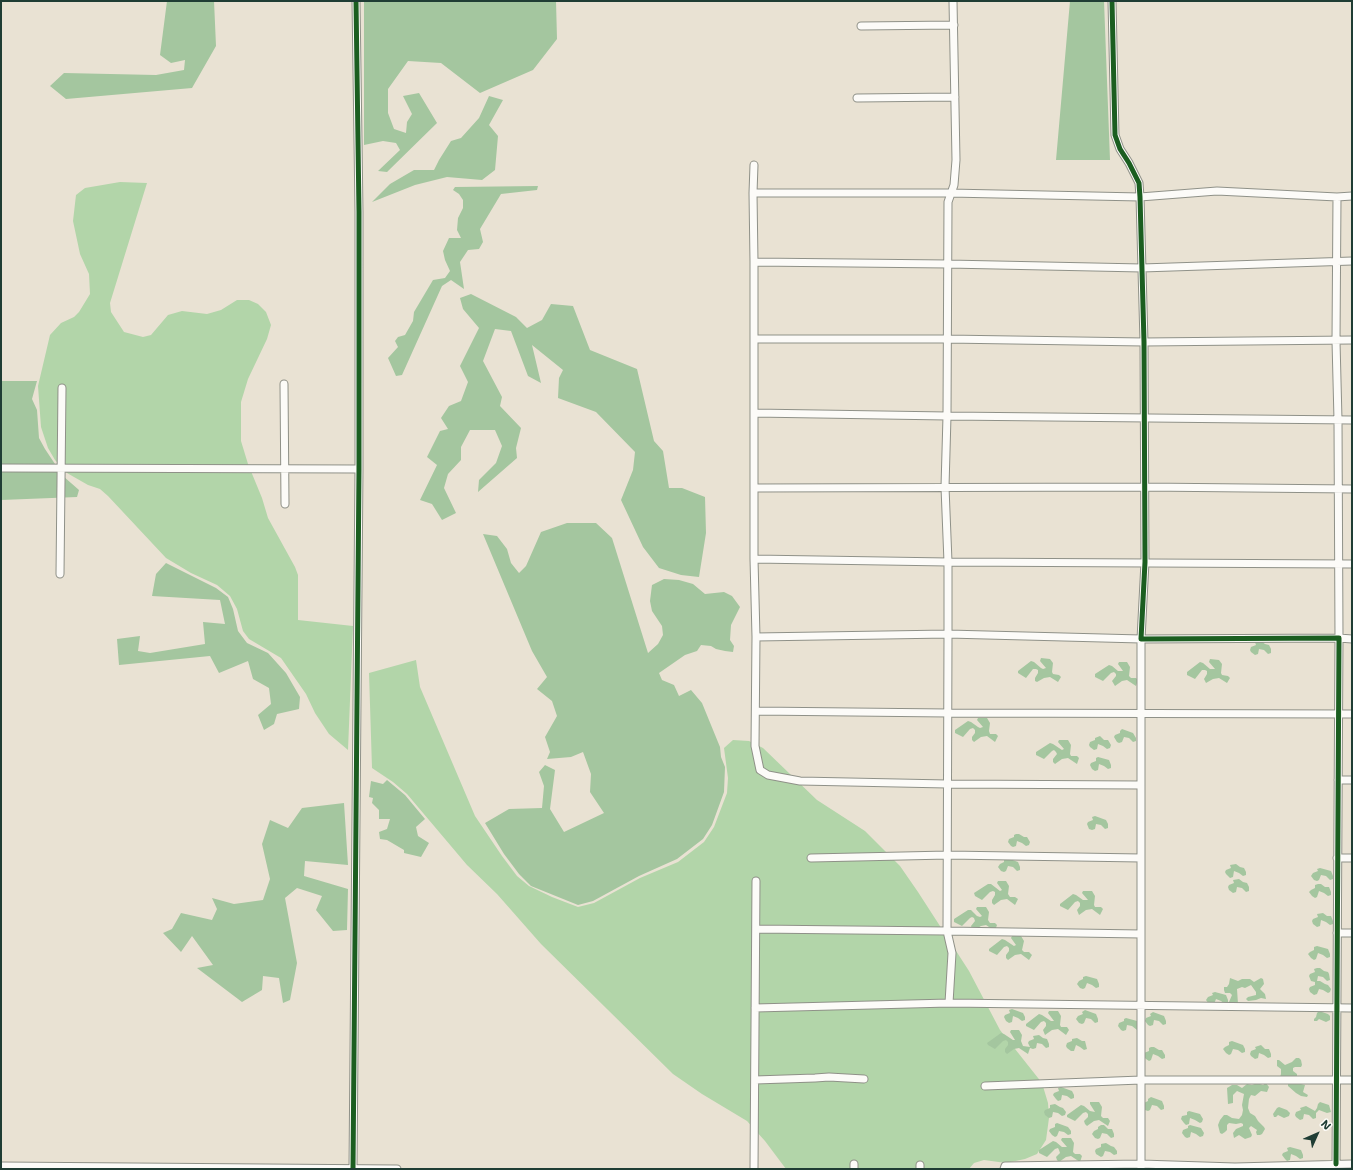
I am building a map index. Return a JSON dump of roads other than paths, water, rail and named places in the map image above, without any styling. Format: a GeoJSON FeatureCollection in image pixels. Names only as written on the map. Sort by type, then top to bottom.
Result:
{"type":"FeatureCollection","features":[{"type":"Feature","properties":{"kind":"street"},"geometry":{"type":"LineString","coordinates":[[353,1168],[359,468],[359,212],[356,1]]}},
{"type":"Feature","properties":{"kind":"street"},"geometry":{"type":"LineString","coordinates":[[949,1003],[952,953],[947,931],[948,562],[945,487],[947,416],[948,202],[954,185],[956,160],[953,1]]}},
{"type":"Feature","properties":{"kind":"street"},"geometry":{"type":"LineString","coordinates":[[1112,1],[1115,135],[1120,149],[1139,183],[1144,342],[1144,562],[1140,639],[1141,1167]]}},
{"type":"Feature","properties":{"kind":"street"},"geometry":{"type":"LineString","coordinates":[[861,26],[954,25]]}},
{"type":"Feature","properties":{"kind":"street"},"geometry":{"type":"LineString","coordinates":[[857,98],[955,97]]}},
{"type":"Feature","properties":{"kind":"street"},"geometry":{"type":"LineString","coordinates":[[754,165],[755,746],[760,770],[768,775],[800,781],[947,784],[1141,785]]}},
{"type":"Feature","properties":{"kind":"street"},"geometry":{"type":"LineString","coordinates":[[753,193],[950,193],[1140,198],[1218,191],[1337,197],[1352,196]]}},
{"type":"Feature","properties":{"kind":"street"},"geometry":{"type":"LineString","coordinates":[[1336,1164],[1339,638],[1336,340],[1337,197]]}},
{"type":"Feature","properties":{"kind":"street"},"geometry":{"type":"LineString","coordinates":[[754,262],[1142,268],[1352,261]]}},
{"type":"Feature","properties":{"kind":"street"},"geometry":{"type":"LineString","coordinates":[[754,339],[947,339],[1144,342],[1352,340]]}},
{"type":"Feature","properties":{"kind":"street"},"geometry":{"type":"LineString","coordinates":[[284,384],[285,504]]}},
{"type":"Feature","properties":{"kind":"street"},"geometry":{"type":"LineString","coordinates":[[60,574],[62,388]]}},
{"type":"Feature","properties":{"kind":"street"},"geometry":{"type":"LineString","coordinates":[[754,413],[1352,420]]}},
{"type":"Feature","properties":{"kind":"street"},"geometry":{"type":"LineString","coordinates":[[1,468],[359,468]]}},
{"type":"Feature","properties":{"kind":"street"},"geometry":{"type":"LineString","coordinates":[[754,488],[1144,487],[1352,489]]}},
{"type":"Feature","properties":{"kind":"street"},"geometry":{"type":"LineString","coordinates":[[754,559],[948,562],[1352,564]]}},
{"type":"Feature","properties":{"kind":"street"},"geometry":{"type":"LineString","coordinates":[[756,638],[948,634],[1140,639],[1352,639]]}},
{"type":"Feature","properties":{"kind":"street"},"geometry":{"type":"LineString","coordinates":[[756,711],[1352,714]]}},
{"type":"Feature","properties":{"kind":"street"},"geometry":{"type":"LineString","coordinates":[[1338,780],[1352,780]]}},
{"type":"Feature","properties":{"kind":"street"},"geometry":{"type":"LineString","coordinates":[[810,858],[948,855],[1141,858]]}},
{"type":"Feature","properties":{"kind":"street"},"geometry":{"type":"LineString","coordinates":[[1337,858],[1352,858]]}},
{"type":"Feature","properties":{"kind":"street"},"geometry":{"type":"LineString","coordinates":[[754,1169],[756,881]]}},
{"type":"Feature","properties":{"kind":"street"},"geometry":{"type":"LineString","coordinates":[[756,929],[1141,934]]}},
{"type":"Feature","properties":{"kind":"street"},"geometry":{"type":"LineString","coordinates":[[1337,934],[1352,934]]}},
{"type":"Feature","properties":{"kind":"street"},"geometry":{"type":"LineString","coordinates":[[755,1008],[949,1003],[1352,1008]]}},
{"type":"Feature","properties":{"kind":"street"},"geometry":{"type":"LineString","coordinates":[[755,1080],[829,1077],[864,1079]]}},
{"type":"Feature","properties":{"kind":"street"},"geometry":{"type":"LineString","coordinates":[[985,1086],[1141,1080],[1352,1080]]}},
{"type":"Feature","properties":{"kind":"street"},"geometry":{"type":"LineString","coordinates":[[1004,1169],[1005,1166],[1235,1168],[1352,1164]]}},
{"type":"Feature","properties":{"kind":"street"},"geometry":{"type":"LineString","coordinates":[[1,1166],[396,1169]]}}]}
